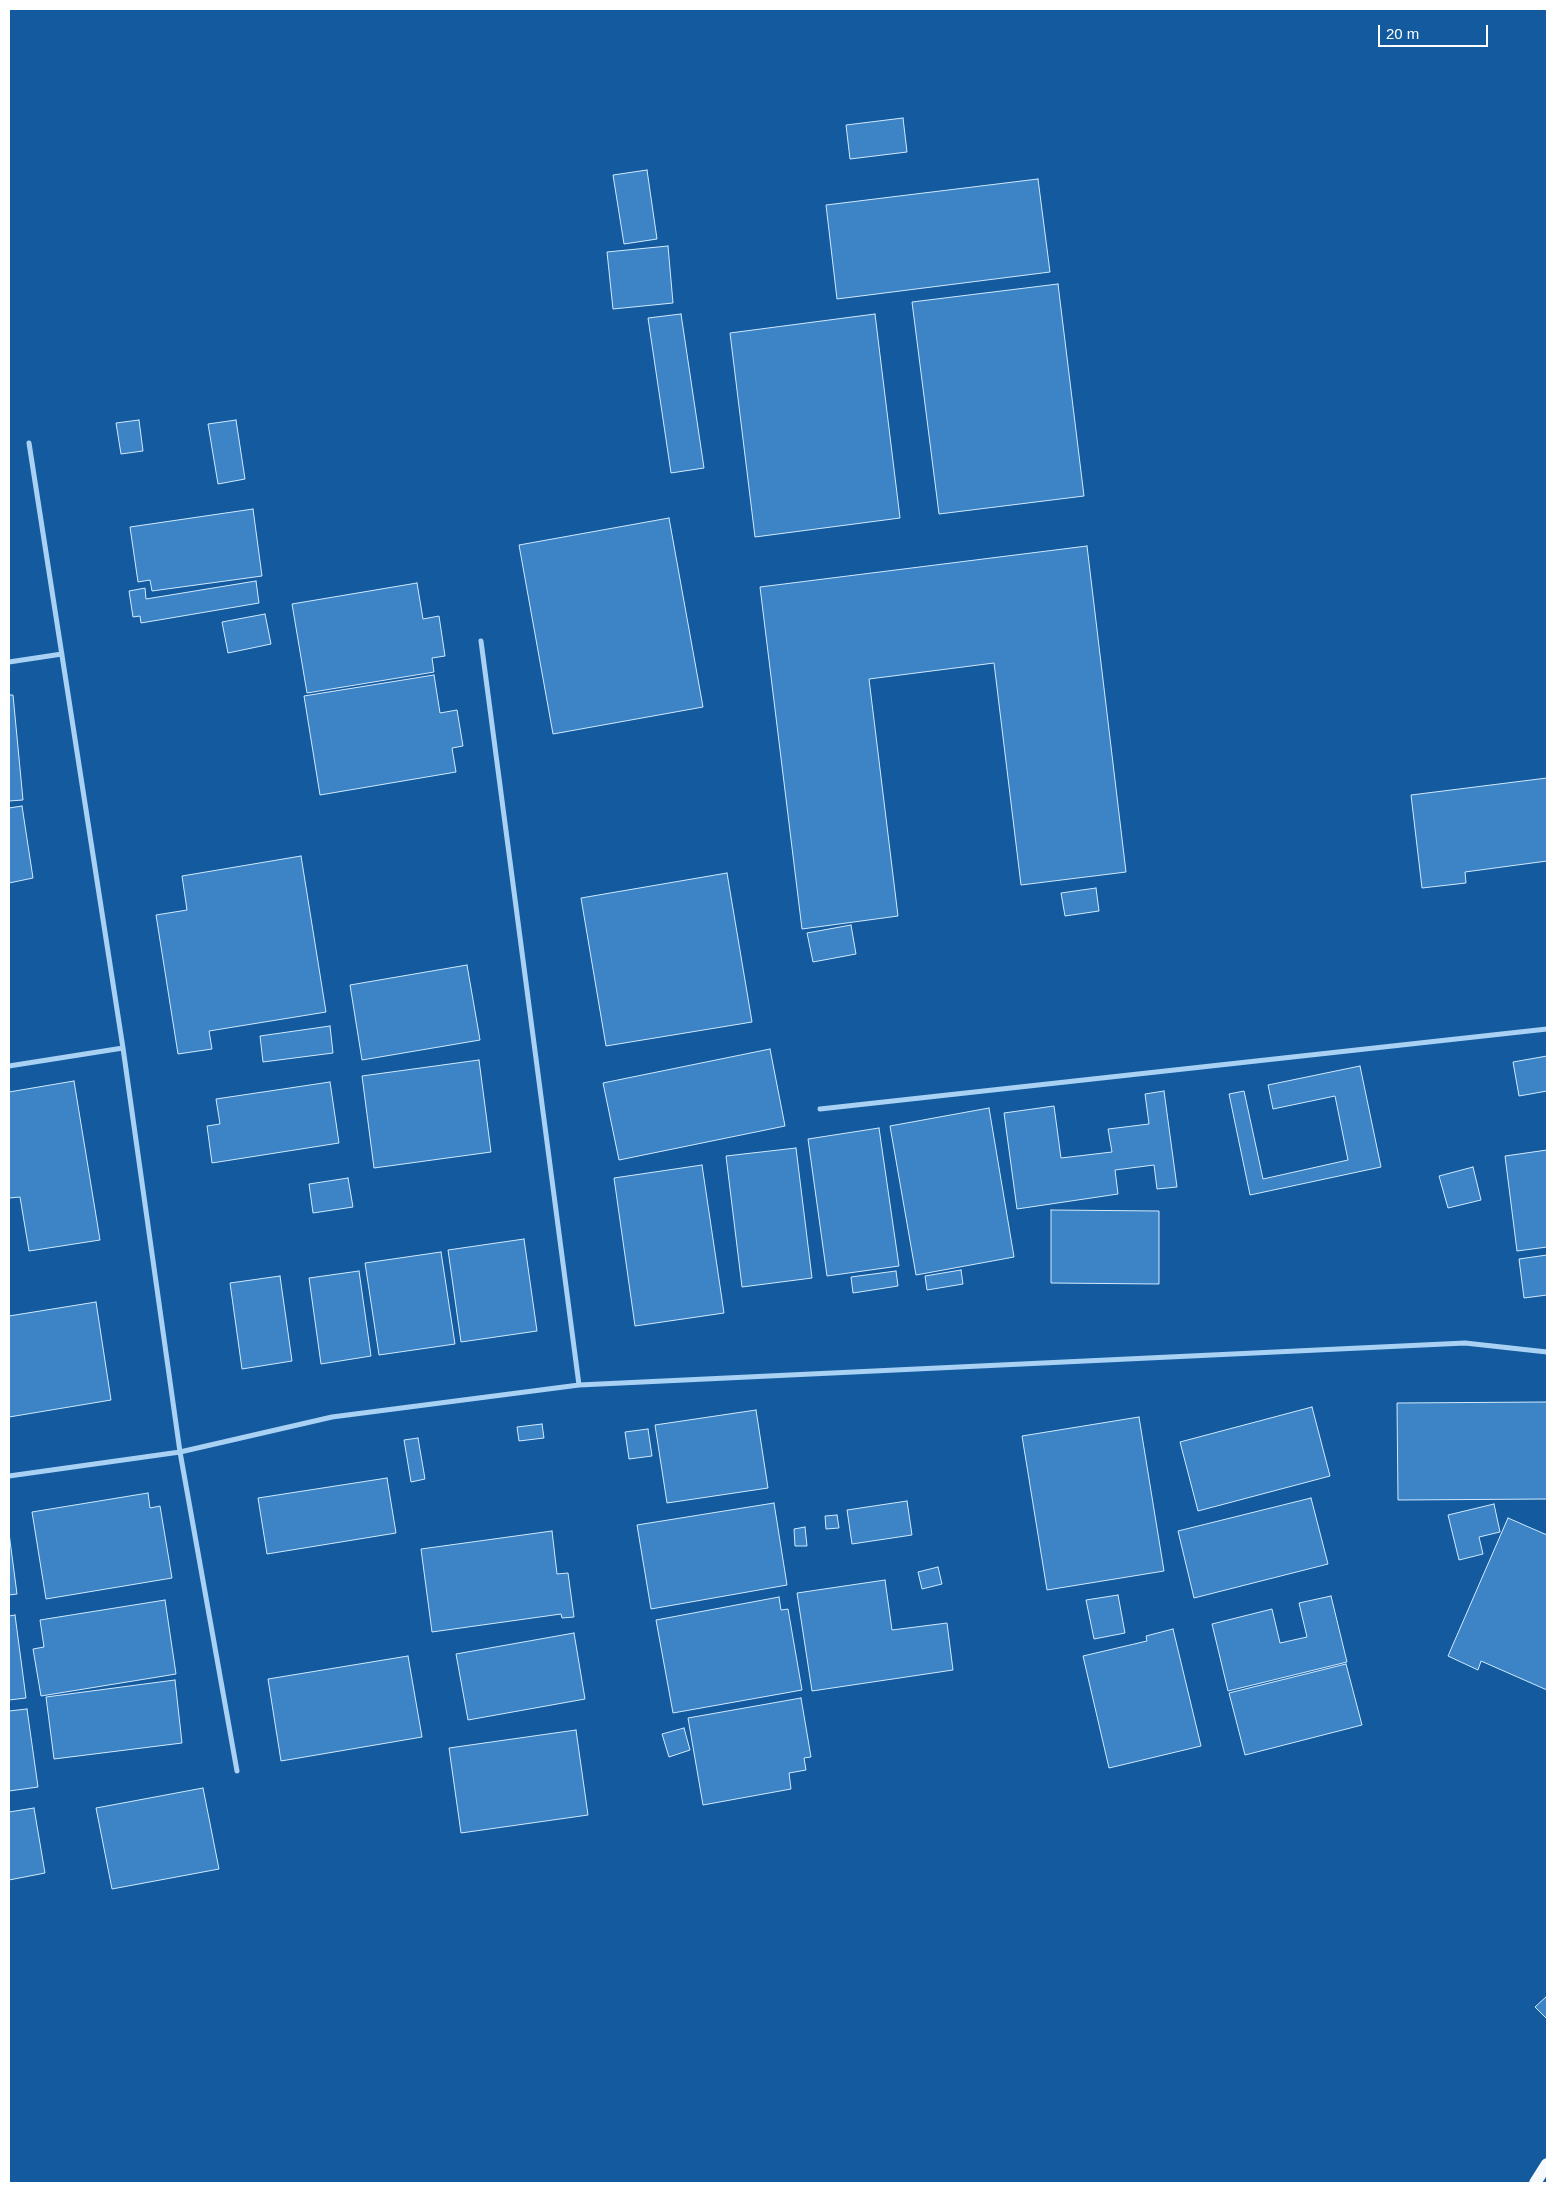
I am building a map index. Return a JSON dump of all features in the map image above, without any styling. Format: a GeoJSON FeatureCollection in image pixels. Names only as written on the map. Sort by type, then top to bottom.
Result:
{"type":"FeatureCollection","features":[{"type":"Feature","properties":{"kind":"main road"},"geometry":{"type":"LineString","coordinates":[[1534,2183],[1547,2164]]}},
{"type":"Feature","properties":{"kind":"street"},"geometry":{"type":"LineString","coordinates":[[29,443],[123,1048],[180,1452],[238,1771]]}},
{"type":"Feature","properties":{"kind":"street"},"geometry":{"type":"LineString","coordinates":[[481,641],[579,1385]]}},
{"type":"Feature","properties":{"kind":"street"},"geometry":{"type":"LineString","coordinates":[[9,662],[62,654]]}},
{"type":"Feature","properties":{"kind":"street"},"geometry":{"type":"LineString","coordinates":[[820,1110],[1547,1028]]}},
{"type":"Feature","properties":{"kind":"street"},"geometry":{"type":"LineString","coordinates":[[9,1066],[123,1048]]}},
{"type":"Feature","properties":{"kind":"street"},"geometry":{"type":"LineString","coordinates":[[9,1476],[180,1452],[332,1417],[579,1385],[1465,1343],[1547,1352]]}},
{"type":"Feature","properties":{"kind":"building"},"geometry":{"type":"Polygon","coordinates":[[[903,118],[907,152],[850,159],[846,125],[903,118]]]}},
{"type":"Feature","properties":{"kind":"building"},"geometry":{"type":"Polygon","coordinates":[[[647,170],[657,239],[624,244],[613,175],[647,170]]]}},
{"type":"Feature","properties":{"kind":"building"},"geometry":{"type":"Polygon","coordinates":[[[1038,179],[1050,272],[837,299],[826,205],[1038,179]]]}},
{"type":"Feature","properties":{"kind":"building"},"geometry":{"type":"Polygon","coordinates":[[[668,246],[673,303],[613,309],[607,252],[668,246]]]}},
{"type":"Feature","properties":{"kind":"building"},"geometry":{"type":"Polygon","coordinates":[[[1058,284],[1084,496],[939,514],[912,302],[1058,284]]]}},
{"type":"Feature","properties":{"kind":"building"},"geometry":{"type":"Polygon","coordinates":[[[681,314],[704,468],[671,473],[648,318],[681,314]]]}},
{"type":"Feature","properties":{"kind":"building"},"geometry":{"type":"Polygon","coordinates":[[[875,314],[900,518],[755,537],[730,333],[875,314]]]}},
{"type":"Feature","properties":{"kind":"building"},"geometry":{"type":"Polygon","coordinates":[[[139,420],[143,451],[121,454],[116,423],[139,420]]]}},
{"type":"Feature","properties":{"kind":"building"},"geometry":{"type":"Polygon","coordinates":[[[236,420],[245,479],[218,484],[208,424],[236,420]]]}},
{"type":"Feature","properties":{"kind":"building"},"geometry":{"type":"Polygon","coordinates":[[[253,509],[262,576],[152,591],[150,580],[138,582],[130,527],[253,509]]]}},
{"type":"Feature","properties":{"kind":"building"},"geometry":{"type":"Polygon","coordinates":[[[669,518],[703,707],[553,734],[519,545],[669,518]]]}},
{"type":"Feature","properties":{"kind":"building"},"geometry":{"type":"Polygon","coordinates":[[[1087,546],[1126,872],[1021,885],[994,663],[869,679],[898,916],[802,929],[760,587],[1087,546]]]}},
{"type":"Feature","properties":{"kind":"building"},"geometry":{"type":"Polygon","coordinates":[[[256,581],[259,603],[141,623],[140,616],[133,617],[129,591],[145,588],[146,599],[256,581]]]}},
{"type":"Feature","properties":{"kind":"building"},"geometry":{"type":"Polygon","coordinates":[[[417,583],[423,619],[439,616],[445,656],[432,658],[434,672],[307,693],[292,604],[417,583]]]}},
{"type":"Feature","properties":{"kind":"building"},"geometry":{"type":"Polygon","coordinates":[[[265,614],[271,644],[228,653],[222,622],[265,614]]]}},
{"type":"Feature","properties":{"kind":"building"},"geometry":{"type":"Polygon","coordinates":[[[434,675],[440,713],[457,710],[463,746],[452,748],[456,772],[320,795],[304,696],[434,675]]]}},
{"type":"Feature","properties":{"kind":"building"},"geometry":{"type":"Polygon","coordinates":[[[9,695],[13,695],[23,800],[9,801],[9,695]]]}},
{"type":"Feature","properties":{"kind":"building"},"geometry":{"type":"Polygon","coordinates":[[[1547,778],[1547,861],[1465,872],[1466,883],[1422,888],[1411,795],[1547,778]]]}},
{"type":"Feature","properties":{"kind":"building"},"geometry":{"type":"Polygon","coordinates":[[[22,806],[33,878],[9,883],[9,808],[22,806]]]}},
{"type":"Feature","properties":{"kind":"building"},"geometry":{"type":"Polygon","coordinates":[[[301,856],[326,1012],[209,1031],[212,1049],[178,1054],[156,915],[187,910],[182,876],[301,856]]]}},
{"type":"Feature","properties":{"kind":"building"},"geometry":{"type":"Polygon","coordinates":[[[727,873],[752,1022],[606,1046],[581,898],[727,873]]]}},
{"type":"Feature","properties":{"kind":"building"},"geometry":{"type":"Polygon","coordinates":[[[1096,888],[1099,911],[1065,916],[1061,893],[1096,888]]]}},
{"type":"Feature","properties":{"kind":"building"},"geometry":{"type":"Polygon","coordinates":[[[851,925],[856,954],[813,962],[807,933],[851,925]]]}},
{"type":"Feature","properties":{"kind":"building"},"geometry":{"type":"Polygon","coordinates":[[[467,965],[480,1040],[362,1060],[350,985],[467,965]]]}},
{"type":"Feature","properties":{"kind":"building"},"geometry":{"type":"Polygon","coordinates":[[[330,1026],[333,1053],[263,1062],[260,1036],[330,1026]]]}},
{"type":"Feature","properties":{"kind":"building"},"geometry":{"type":"Polygon","coordinates":[[[770,1049],[785,1126],[619,1160],[603,1083],[770,1049]]]}},
{"type":"Feature","properties":{"kind":"building"},"geometry":{"type":"Polygon","coordinates":[[[1547,1056],[1547,1091],[1519,1096],[1513,1062],[1547,1056]]]}},
{"type":"Feature","properties":{"kind":"building"},"geometry":{"type":"Polygon","coordinates":[[[479,1060],[491,1152],[374,1168],[362,1076],[479,1060]]]}},
{"type":"Feature","properties":{"kind":"building"},"geometry":{"type":"Polygon","coordinates":[[[1360,1066],[1381,1167],[1250,1195],[1229,1094],[1244,1091],[1263,1179],[1348,1160],[1335,1096],[1273,1109],[1268,1085],[1360,1066]]]}},
{"type":"Feature","properties":{"kind":"building"},"geometry":{"type":"Polygon","coordinates":[[[74,1081],[100,1240],[29,1251],[20,1197],[9,1198],[9,1092],[74,1081]]]}},
{"type":"Feature","properties":{"kind":"building"},"geometry":{"type":"Polygon","coordinates":[[[330,1082],[339,1143],[212,1163],[207,1126],[220,1124],[216,1099],[330,1082]]]}},
{"type":"Feature","properties":{"kind":"building"},"geometry":{"type":"Polygon","coordinates":[[[1164,1091],[1177,1187],[1157,1189],[1154,1165],[1115,1170],[1118,1194],[1017,1209],[1004,1113],[1054,1106],[1061,1158],[1112,1152],[1108,1129],[1149,1124],[1145,1094],[1164,1091]]]}},
{"type":"Feature","properties":{"kind":"building"},"geometry":{"type":"Polygon","coordinates":[[[989,1108],[1014,1257],[916,1275],[890,1126],[989,1108]]]}},
{"type":"Feature","properties":{"kind":"building"},"geometry":{"type":"Polygon","coordinates":[[[879,1128],[899,1266],[827,1276],[808,1139],[879,1128]]]}},
{"type":"Feature","properties":{"kind":"building"},"geometry":{"type":"Polygon","coordinates":[[[796,1148],[812,1278],[742,1287],[726,1156],[796,1148]]]}},
{"type":"Feature","properties":{"kind":"building"},"geometry":{"type":"Polygon","coordinates":[[[1547,1150],[1547,1247],[1517,1251],[1505,1156],[1547,1150]]]}},
{"type":"Feature","properties":{"kind":"building"},"geometry":{"type":"Polygon","coordinates":[[[702,1165],[724,1313],[635,1326],[614,1178],[702,1165]]]}},
{"type":"Feature","properties":{"kind":"building"},"geometry":{"type":"Polygon","coordinates":[[[1473,1167],[1481,1200],[1448,1208],[1439,1176],[1473,1167]]]}},
{"type":"Feature","properties":{"kind":"building"},"geometry":{"type":"Polygon","coordinates":[[[348,1178],[353,1207],[313,1213],[309,1184],[348,1178]]]}},
{"type":"Feature","properties":{"kind":"building"},"geometry":{"type":"Polygon","coordinates":[[[1051,1210],[1159,1211],[1159,1284],[1051,1283],[1051,1210]]]}},
{"type":"Feature","properties":{"kind":"building"},"geometry":{"type":"Polygon","coordinates":[[[524,1239],[537,1331],[461,1342],[448,1250],[524,1239]]]}},
{"type":"Feature","properties":{"kind":"building"},"geometry":{"type":"Polygon","coordinates":[[[441,1252],[455,1344],[379,1355],[365,1263],[441,1252]]]}},
{"type":"Feature","properties":{"kind":"building"},"geometry":{"type":"Polygon","coordinates":[[[1547,1255],[1547,1295],[1524,1298],[1519,1259],[1547,1255]]]}},
{"type":"Feature","properties":{"kind":"building"},"geometry":{"type":"Polygon","coordinates":[[[961,1270],[963,1284],[927,1290],[925,1276],[961,1270]]]}},
{"type":"Feature","properties":{"kind":"building"},"geometry":{"type":"Polygon","coordinates":[[[359,1271],[371,1356],[321,1364],[309,1278],[359,1271]]]}},
{"type":"Feature","properties":{"kind":"building"},"geometry":{"type":"Polygon","coordinates":[[[896,1271],[898,1286],[853,1293],[851,1277],[896,1271]]]}},
{"type":"Feature","properties":{"kind":"building"},"geometry":{"type":"Polygon","coordinates":[[[280,1276],[292,1361],[242,1369],[230,1283],[280,1276]]]}},
{"type":"Feature","properties":{"kind":"building"},"geometry":{"type":"Polygon","coordinates":[[[96,1302],[111,1400],[9,1417],[9,1316],[96,1302]]]}},
{"type":"Feature","properties":{"kind":"building"},"geometry":{"type":"Polygon","coordinates":[[[1547,1402],[1547,1499],[1398,1500],[1397,1403],[1547,1402]]]}},
{"type":"Feature","properties":{"kind":"building"},"geometry":{"type":"Polygon","coordinates":[[[1312,1407],[1330,1476],[1198,1511],[1180,1442],[1312,1407]]]}},
{"type":"Feature","properties":{"kind":"building"},"geometry":{"type":"Polygon","coordinates":[[[756,1410],[768,1488],[667,1503],[655,1425],[756,1410]]]}},
{"type":"Feature","properties":{"kind":"building"},"geometry":{"type":"Polygon","coordinates":[[[1139,1417],[1164,1571],[1047,1590],[1022,1436],[1139,1417]]]}},
{"type":"Feature","properties":{"kind":"building"},"geometry":{"type":"Polygon","coordinates":[[[542,1424],[544,1438],[519,1441],[517,1427],[542,1424]]]}},
{"type":"Feature","properties":{"kind":"building"},"geometry":{"type":"Polygon","coordinates":[[[648,1429],[652,1456],[629,1459],[625,1432],[648,1429]]]}},
{"type":"Feature","properties":{"kind":"building"},"geometry":{"type":"Polygon","coordinates":[[[418,1438],[425,1479],[411,1482],[404,1440],[418,1438]]]}},
{"type":"Feature","properties":{"kind":"building"},"geometry":{"type":"Polygon","coordinates":[[[387,1478],[396,1533],[267,1554],[258,1498],[387,1478]]]}},
{"type":"Feature","properties":{"kind":"building"},"geometry":{"type":"Polygon","coordinates":[[[148,1493],[150,1508],[160,1506],[172,1578],[46,1599],[32,1512],[148,1493]]]}},
{"type":"Feature","properties":{"kind":"building"},"geometry":{"type":"Polygon","coordinates":[[[1311,1498],[1328,1564],[1194,1598],[1178,1531],[1311,1498]]]}},
{"type":"Feature","properties":{"kind":"building"},"geometry":{"type":"Polygon","coordinates":[[[907,1501],[912,1535],[852,1544],[847,1510],[907,1501]]]}},
{"type":"Feature","properties":{"kind":"building"},"geometry":{"type":"Polygon","coordinates":[[[774,1503],[787,1585],[651,1609],[637,1525],[774,1503]]]}},
{"type":"Feature","properties":{"kind":"building"},"geometry":{"type":"Polygon","coordinates":[[[1494,1504],[1500,1532],[1479,1537],[1483,1554],[1459,1560],[1448,1515],[1494,1504]]]}},
{"type":"Feature","properties":{"kind":"building"},"geometry":{"type":"Polygon","coordinates":[[[837,1515],[839,1528],[826,1529],[825,1516],[837,1515]]]}},
{"type":"Feature","properties":{"kind":"building"},"geometry":{"type":"Polygon","coordinates":[[[1508,1518],[1547,1535],[1547,1690],[1481,1661],[1478,1670],[1448,1656],[1508,1518]]]}},
{"type":"Feature","properties":{"kind":"building"},"geometry":{"type":"Polygon","coordinates":[[[805,1527],[807,1546],[795,1546],[794,1529],[805,1527]]]}},
{"type":"Feature","properties":{"kind":"building"},"geometry":{"type":"Polygon","coordinates":[[[552,1531],[557,1574],[568,1573],[574,1617],[562,1618],[561,1614],[432,1632],[421,1549],[552,1531]]]}},
{"type":"Feature","properties":{"kind":"building"},"geometry":{"type":"Polygon","coordinates":[[[9,1533],[17,1594],[9,1595],[9,1533]]]}},
{"type":"Feature","properties":{"kind":"building"},"geometry":{"type":"Polygon","coordinates":[[[938,1567],[942,1584],[922,1589],[918,1572],[938,1567]]]}},
{"type":"Feature","properties":{"kind":"building"},"geometry":{"type":"Polygon","coordinates":[[[885,1580],[892,1630],[947,1623],[953,1670],[812,1691],[797,1593],[885,1580]]]}},
{"type":"Feature","properties":{"kind":"building"},"geometry":{"type":"Polygon","coordinates":[[[1118,1595],[1125,1633],[1094,1639],[1086,1600],[1118,1595]]]}},
{"type":"Feature","properties":{"kind":"building"},"geometry":{"type":"Polygon","coordinates":[[[1331,1596],[1347,1662],[1228,1691],[1212,1624],[1272,1609],[1280,1643],[1307,1637],[1299,1603],[1331,1596]]]}},
{"type":"Feature","properties":{"kind":"building"},"geometry":{"type":"Polygon","coordinates":[[[779,1597],[781,1610],[788,1609],[802,1690],[673,1713],[656,1620],[779,1597]]]}},
{"type":"Feature","properties":{"kind":"building"},"geometry":{"type":"Polygon","coordinates":[[[165,1600],[176,1674],[41,1696],[33,1649],[44,1647],[40,1620],[165,1600]]]}},
{"type":"Feature","properties":{"kind":"building"},"geometry":{"type":"Polygon","coordinates":[[[15,1615],[26,1698],[9,1700],[9,1616],[15,1615]]]}},
{"type":"Feature","properties":{"kind":"building"},"geometry":{"type":"Polygon","coordinates":[[[1173,1629],[1201,1746],[1109,1768],[1083,1656],[1147,1641],[1146,1636],[1173,1629]]]}},
{"type":"Feature","properties":{"kind":"building"},"geometry":{"type":"Polygon","coordinates":[[[574,1633],[585,1699],[468,1720],[456,1654],[574,1633]]]}},
{"type":"Feature","properties":{"kind":"building"},"geometry":{"type":"Polygon","coordinates":[[[408,1656],[422,1737],[281,1761],[268,1679],[408,1656]]]}},
{"type":"Feature","properties":{"kind":"building"},"geometry":{"type":"Polygon","coordinates":[[[1346,1664],[1362,1725],[1245,1755],[1229,1693],[1346,1664]]]}},
{"type":"Feature","properties":{"kind":"building"},"geometry":{"type":"Polygon","coordinates":[[[175,1680],[182,1743],[54,1759],[46,1697],[175,1680]]]}},
{"type":"Feature","properties":{"kind":"building"},"geometry":{"type":"Polygon","coordinates":[[[801,1698],[811,1757],[804,1758],[806,1770],[789,1773],[791,1789],[703,1805],[688,1718],[801,1698]]]}},
{"type":"Feature","properties":{"kind":"building"},"geometry":{"type":"Polygon","coordinates":[[[27,1709],[38,1787],[9,1791],[9,1711],[27,1709]]]}},
{"type":"Feature","properties":{"kind":"building"},"geometry":{"type":"Polygon","coordinates":[[[684,1728],[690,1750],[669,1757],[662,1734],[684,1728]]]}},
{"type":"Feature","properties":{"kind":"building"},"geometry":{"type":"Polygon","coordinates":[[[576,1730],[588,1815],[461,1833],[449,1748],[576,1730]]]}},
{"type":"Feature","properties":{"kind":"building"},"geometry":{"type":"Polygon","coordinates":[[[203,1788],[219,1869],[112,1889],[96,1808],[203,1788]]]}},
{"type":"Feature","properties":{"kind":"building"},"geometry":{"type":"Polygon","coordinates":[[[34,1808],[45,1873],[9,1880],[9,1812],[34,1808]]]}},
{"type":"Feature","properties":{"kind":"building"},"geometry":{"type":"Polygon","coordinates":[[[1547,1996],[1547,2019],[1535,2007],[1547,1996]]]}}]}
